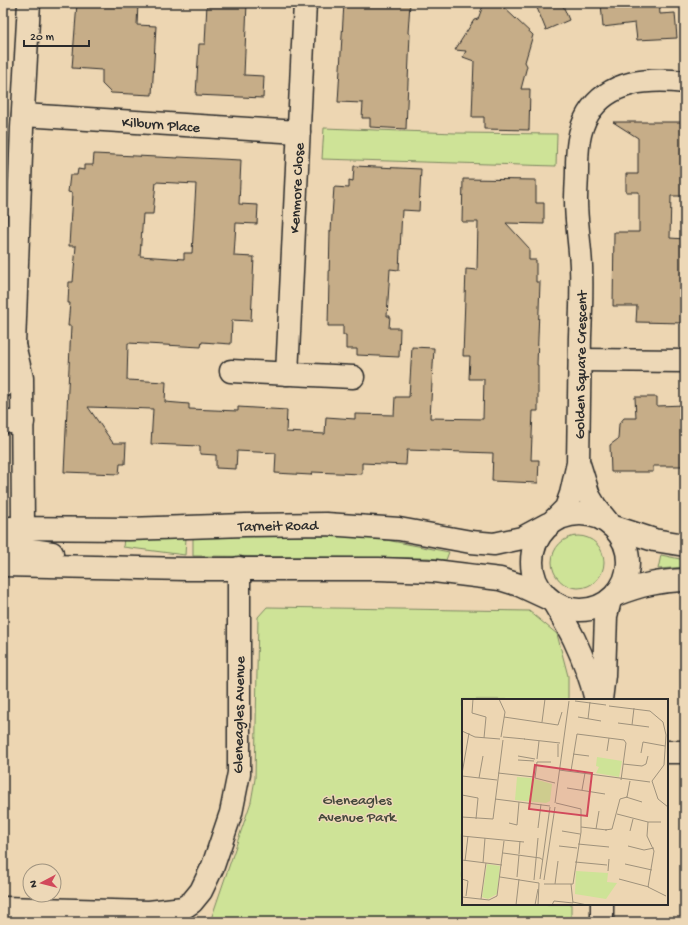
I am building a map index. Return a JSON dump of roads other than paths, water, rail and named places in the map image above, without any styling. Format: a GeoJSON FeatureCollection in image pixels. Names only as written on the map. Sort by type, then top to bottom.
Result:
{"type":"FeatureCollection","features":[{"type":"Feature","properties":{"kind":"street"},"geometry":{"type":"LineString","coordinates":[[3,386],[7,362],[29,3]]}},
{"type":"Feature","properties":{"kind":"street","name":"Kenmore Close"},"geometry":{"type":"LineString","coordinates":[[287,374],[305,3]]}},
{"type":"Feature","properties":{"kind":"street","name":"Golden Square Crescent"},"geometry":{"type":"LineString","coordinates":[[551,522],[566,508],[571,494],[578,463],[581,267],[576,201],[578,140],[588,114],[597,102],[606,94],[620,86],[647,80],[685,82]]}},
{"type":"Feature","properties":{"kind":"street","name":"Golden Square Crescent"},"geometry":{"type":"LineString","coordinates":[[581,267],[589,208],[590,155],[596,127],[612,106],[625,98],[639,94],[670,92],[685,87]]}},
{"type":"Feature","properties":{"kind":"street","name":"Kilburn Place"},"geometry":{"type":"LineString","coordinates":[[23,115],[299,132]]}},
{"type":"Feature","properties":{"kind":"street"},"geometry":{"type":"LineString","coordinates":[[8,345],[22,378],[13,422],[10,541],[45,552],[86,554],[156,568]]}},
{"type":"Feature","properties":{"kind":"street"},"geometry":{"type":"LineString","coordinates":[[580,360],[685,361]]}},
{"type":"Feature","properties":{"kind":"street"},"geometry":{"type":"LineString","coordinates":[[231,371],[353,377]]}},
{"type":"Feature","properties":{"kind":"street","name":"Golden Square Crescent"},"geometry":{"type":"LineString","coordinates":[[578,463],[589,496],[610,524]]}},
{"type":"Feature","properties":{"kind":"street"},"geometry":{"type":"LineString","coordinates":[[596,699],[581,654],[573,637],[551,601],[537,585],[531,569],[532,552],[538,537],[551,522],[566,515],[580,513],[594,515],[610,524],[654,540],[685,544]]}},
{"type":"Feature","properties":{"kind":"street","name":"Tarneit Road"},"geometry":{"type":"LineString","coordinates":[[10,541],[130,529],[326,524],[398,529],[471,542],[494,544],[522,538],[551,522]]}},
{"type":"Feature","properties":{"kind":"street"},"geometry":{"type":"LineString","coordinates":[[601,699],[604,675],[606,616],[613,597],[624,582],[628,568],[627,553],[623,539],[610,524]]}},
{"type":"Feature","properties":{"kind":"street"},"geometry":{"type":"LineString","coordinates":[[3,565],[156,568],[379,569],[434,571],[500,579],[519,585],[568,609],[583,610],[597,607],[613,597],[637,586],[654,582],[685,580]]}},
{"type":"Feature","properties":{"kind":"street","name":"Gleneagles Avenue"},"geometry":{"type":"LineString","coordinates":[[3,908],[149,912],[184,915],[201,891],[212,866],[231,813],[240,773],[239,568]]}},
{"type":"Feature","properties":{"kind":"street"},"geometry":{"type":"LineString","coordinates":[[668,752],[685,752]]}},
{"type":"Feature","properties":{"kind":"street"},"geometry":{"type":"LineString","coordinates":[[602,905],[602,922]]}},
{"type":"Feature","properties":{"kind":"park label","name":"Gleneagles Avenue Park"},"geometry":{"type":"Point","coordinates":[357,808]}}]}
